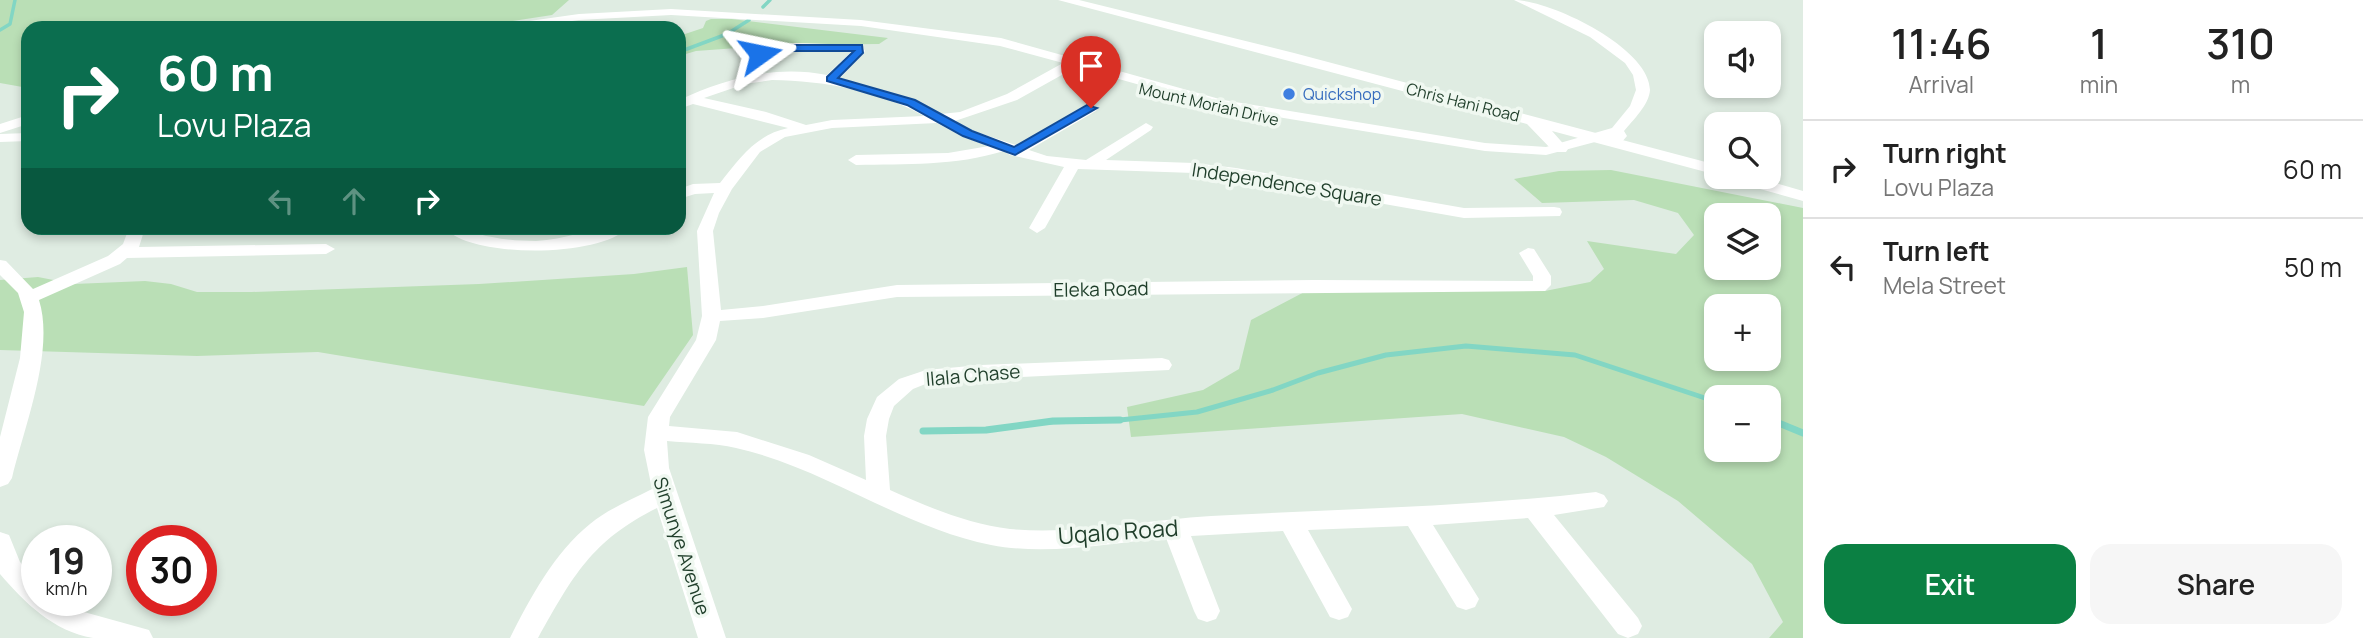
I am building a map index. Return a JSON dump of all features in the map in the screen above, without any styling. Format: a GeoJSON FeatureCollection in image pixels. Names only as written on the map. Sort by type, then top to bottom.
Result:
{"type":"FeatureCollection","features":[{"type":"Feature","properties":{"kind":"main road","name":"Chris Hani Road"},"geometry":{"type":"LineString","coordinates":[[1064,0],[1595,137],[1615,136],[1704,166]]}},
{"type":"Feature","properties":{"kind":"main road"},"geometry":{"type":"LineString","coordinates":[[1524,118],[1553,139],[1560,149]]}},
{"type":"Feature","properties":{"kind":"main road"},"geometry":{"type":"LineString","coordinates":[[1781,184],[1803,188]]}},
{"type":"Feature","properties":{"kind":"main road"},"geometry":{"type":"LineString","coordinates":[[1781,188],[1803,196]]}},
{"type":"Feature","properties":{"kind":"street"},"geometry":{"type":"LineString","coordinates":[[1520,0],[1590,31],[1620,51],[1641,77],[1644,88],[1641,97],[1615,136]]}},
{"type":"Feature","properties":{"kind":"street","name":"Mount Moriah Drive"},"geometry":{"type":"LineString","coordinates":[[550,21],[643,13],[706,13],[806,20],[991,46],[1222,104],[1507,150],[1560,149],[1595,137]]}},
{"type":"Feature","properties":{"kind":"street"},"geometry":{"type":"LineString","coordinates":[[759,62],[763,52],[779,48],[849,46],[860,49],[831,79]]}},
{"type":"Feature","properties":{"kind":"street","name":"Mount Moriah Drive"},"geometry":{"type":"LineString","coordinates":[[1071,64],[1228,112],[1494,156],[1557,159],[1615,136]]}},
{"type":"Feature","properties":{"kind":"street","name":"Simunye Avenue"},"geometry":{"type":"LineString","coordinates":[[712,638],[657,468],[657,433],[659,417],[671,393],[687,374],[706,340],[712,316],[705,231],[711,213],[725,188],[755,149],[781,134],[800,128],[832,124],[904,122],[925,118],[944,120],[993,106],[1071,64]]}},
{"type":"Feature","properties":{"kind":"street","name":"Independence Square"},"geometry":{"type":"LineString","coordinates":[[689,99],[729,83],[759,78],[803,76],[831,79],[911,103],[958,129],[1045,160],[1081,165],[1147,165],[1236,173],[1464,213],[1554,212]]}},
{"type":"Feature","properties":{"kind":"street"},"geometry":{"type":"LineString","coordinates":[[689,99],[761,115],[800,128]]}},
{"type":"Feature","properties":{"kind":"street"},"geometry":{"type":"LineString","coordinates":[[856,160],[947,157],[1009,149],[1091,108]]}},
{"type":"Feature","properties":{"kind":"street"},"geometry":{"type":"LineString","coordinates":[[2,134],[21,123]]}},
{"type":"Feature","properties":{"kind":"street"},"geometry":{"type":"LineString","coordinates":[[1037,228],[1081,165],[1146,127]]}},
{"type":"Feature","properties":{"kind":"street"},"geometry":{"type":"LineString","coordinates":[[2,134],[21,136]]}},
{"type":"Feature","properties":{"kind":"street"},"geometry":{"type":"LineString","coordinates":[[686,192],[725,188]]}},
{"type":"Feature","properties":{"kind":"street"},"geometry":{"type":"LineString","coordinates":[[30,297],[99,268],[124,253],[131,246],[135,235]]}},
{"type":"Feature","properties":{"kind":"street"},"geometry":{"type":"LineString","coordinates":[[466,235],[478,241],[508,245],[583,240],[598,235]]}},
{"type":"Feature","properties":{"kind":"street"},"geometry":{"type":"LineString","coordinates":[[124,253],[326,249]]}},
{"type":"Feature","properties":{"kind":"street"},"geometry":{"type":"LineString","coordinates":[[1492,286],[1532,288],[1542,285],[1542,276],[1528,253]]}},
{"type":"Feature","properties":{"kind":"street"},"geometry":{"type":"LineString","coordinates":[[0,265],[30,297],[35,316],[35,337],[4,443],[0,478]]}},
{"type":"Feature","properties":{"kind":"street","name":"Eleka Road"},"geometry":{"type":"LineString","coordinates":[[712,316],[763,312],[897,292],[1492,286]]}},
{"type":"Feature","properties":{"kind":"street","name":"Ilala Chase"},"geometry":{"type":"LineString","coordinates":[[877,495],[875,436],[878,419],[885,402],[906,384],[926,377],[981,372],[1162,365]]}},
{"type":"Feature","properties":{"kind":"street","name":"Uqalo Road"},"geometry":{"type":"LineString","coordinates":[[657,433],[736,440],[794,460],[952,526],[992,536],[1041,538],[1175,528],[1536,510],[1596,501]]}},
{"type":"Feature","properties":{"kind":"street"},"geometry":{"type":"LineString","coordinates":[[524,638],[584,546],[599,530],[665,494]]}},
{"type":"Feature","properties":{"kind":"street"},"geometry":{"type":"LineString","coordinates":[[1536,510],[1628,626]]}},
{"type":"Feature","properties":{"kind":"street"},"geometry":{"type":"LineString","coordinates":[[1415,517],[1466,598]]}},
{"type":"Feature","properties":{"kind":"street"},"geometry":{"type":"LineString","coordinates":[[1291,523],[1339,609]]}},
{"type":"Feature","properties":{"kind":"street"},"geometry":{"type":"LineString","coordinates":[[1175,528],[1206,611]]}},
{"type":"Feature","properties":{"kind":"street"},"geometry":{"type":"LineString","coordinates":[[0,542],[9,567],[21,580]]}},
{"type":"Feature","properties":{"kind":"street"},"geometry":{"type":"LineString","coordinates":[[67,616],[77,622],[139,638]]}},
{"type":"Feature","properties":{"kind":"green space"},"geometry":{"type":"Polygon","coordinates":[[[0,0],[569,0],[552,15],[512,21],[21,21],[21,87],[0,83],[0,0]]]}},
{"type":"Feature","properties":{"kind":"green space"},"geometry":{"type":"Polygon","coordinates":[[[732,19],[888,38],[879,44],[777,45],[686,54],[686,34],[703,28],[706,21],[732,19]]]}},
{"type":"Feature","properties":{"kind":"green space"},"geometry":{"type":"Polygon","coordinates":[[[1611,170],[1778,203],[1704,203],[1704,280],[1781,280],[1781,204],[1803,208],[1803,638],[1769,638],[1783,622],[1752,564],[1678,501],[1606,457],[1564,437],[1462,414],[1131,437],[1127,407],[1203,390],[1239,369],[1251,320],[1310,289],[1545,291],[1590,282],[1604,269],[1587,241],[1676,254],[1694,235],[1678,213],[1634,200],[1542,203],[1514,179],[1559,171],[1611,170]]]}},
{"type":"Feature","properties":{"kind":"green space"},"geometry":{"type":"Polygon","coordinates":[[[687,267],[693,335],[644,406],[318,352],[197,356],[0,350],[0,280],[38,277],[74,284],[145,281],[171,284],[197,292],[252,292],[479,284],[634,274],[687,267]]]}},
{"type":"Feature","properties":{"kind":"waterway"},"geometry":{"type":"LineString","coordinates":[[0,30],[10,24],[15,0]]}},
{"type":"Feature","properties":{"kind":"waterway"},"geometry":{"type":"LineString","coordinates":[[763,7],[770,0]]}},
{"type":"Feature","properties":{"kind":"waterway"},"geometry":{"type":"LineString","coordinates":[[686,49],[727,34],[749,20]]}},
{"type":"Feature","properties":{"kind":"waterway"},"geometry":{"type":"LineString","coordinates":[[1120,420],[1197,412],[1273,390],[1318,373],[1386,355],[1466,346],[1575,355],[1704,398]]}},
{"type":"Feature","properties":{"kind":"waterway"},"geometry":{"type":"LineString","coordinates":[[923,431],[986,430],[1053,421],[1120,420]]}},
{"type":"Feature","properties":{"kind":"waterway"},"geometry":{"type":"LineString","coordinates":[[1048,422],[1120,420]]}},
{"type":"Feature","properties":{"kind":"waterway"},"geometry":{"type":"LineString","coordinates":[[1781,424],[1803,433]]}},
{"type":"Feature","properties":{"kind":"place","name":"Quickshop"},"geometry":{"type":"Point","coordinates":[1289,94]}},
{"type":"Feature","properties":{"kind":"route"},"geometry":{"type":"LineString","coordinates":[[760,54],[779,48],[858,48],[859,51],[831,79],[911,103],[968,134],[1015,152],[1091,108]]}}]}
